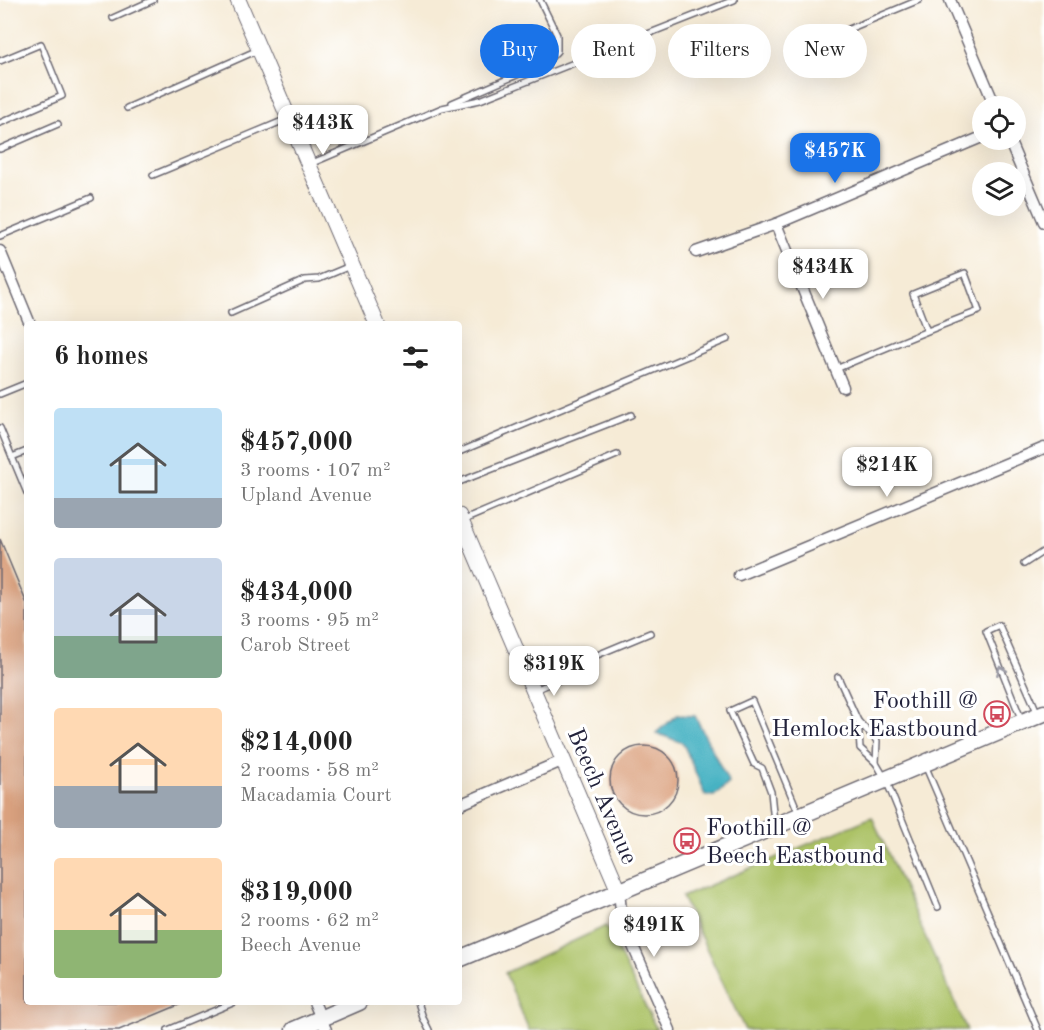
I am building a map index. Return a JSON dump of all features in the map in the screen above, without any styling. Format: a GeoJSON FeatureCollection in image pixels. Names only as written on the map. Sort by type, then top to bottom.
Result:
{"type":"FeatureCollection","features":[{"type":"Feature","properties":{"kind":"main road"},"geometry":{"type":"LineString","coordinates":[[238,0],[376,321]]}},
{"type":"Feature","properties":{"kind":"main road","name":"Beech Avenue"},"geometry":{"type":"LineString","coordinates":[[462,525],[620,891]]}},
{"type":"Feature","properties":{"kind":"main road"},"geometry":{"type":"LineString","coordinates":[[462,958],[1035,717]]}},
{"type":"Feature","properties":{"kind":"main road"},"geometry":{"type":"LineString","coordinates":[[294,1030],[323,1024],[354,1005]]}},
{"type":"Feature","properties":{"kind":"street"},"geometry":{"type":"LineString","coordinates":[[950,0],[991,96]]}},
{"type":"Feature","properties":{"kind":"street"},"geometry":{"type":"LineString","coordinates":[[696,252],[776,224],[972,141]]}},
{"type":"Feature","properties":{"kind":"street"},"geometry":{"type":"LineString","coordinates":[[1014,150],[1039,196],[1044,222]]}},
{"type":"Feature","properties":{"kind":"street"},"geometry":{"type":"LineString","coordinates":[[776,224],[843,387]]}},
{"type":"Feature","properties":{"kind":"street"},"geometry":{"type":"LineString","coordinates":[[0,251],[29,321]]}},
{"type":"Feature","properties":{"kind":"street"},"geometry":{"type":"LineString","coordinates":[[739,575],[1044,448]]}},
{"type":"Feature","properties":{"kind":"street"},"geometry":{"type":"LineString","coordinates":[[462,804],[564,760]]}},
{"type":"Feature","properties":{"kind":"street","name":"Beech Avenue"},"geometry":{"type":"LineString","coordinates":[[620,891],[622,921],[670,1030]]}},
{"type":"Feature","properties":{"kind":"street"},"geometry":{"type":"LineString","coordinates":[[315,1005],[323,1024]]}},
{"type":"Feature","properties":{"kind":"lane"},"geometry":{"type":"LineString","coordinates":[[113,18],[153,0]]}},
{"type":"Feature","properties":{"kind":"lane"},"geometry":{"type":"LineString","coordinates":[[309,165],[547,62],[557,51],[557,35],[540,0]]}},
{"type":"Feature","properties":{"kind":"lane"},"geometry":{"type":"LineString","coordinates":[[442,108],[480,100],[734,0]]}},
{"type":"Feature","properties":{"kind":"lane"},"geometry":{"type":"LineString","coordinates":[[861,24],[919,0]]}},
{"type":"Feature","properties":{"kind":"lane"},"geometry":{"type":"LineString","coordinates":[[0,61],[41,44],[62,96],[0,123]]}},
{"type":"Feature","properties":{"kind":"lane"},"geometry":{"type":"LineString","coordinates":[[128,108],[259,49]]}},
{"type":"Feature","properties":{"kind":"lane"},"geometry":{"type":"LineString","coordinates":[[153,175],[289,118]]}},
{"type":"Feature","properties":{"kind":"lane"},"geometry":{"type":"LineString","coordinates":[[0,149],[58,124]]}},
{"type":"Feature","properties":{"kind":"lane"},"geometry":{"type":"LineString","coordinates":[[0,236],[91,198]]}},
{"type":"Feature","properties":{"kind":"lane"},"geometry":{"type":"LineString","coordinates":[[231,313],[305,280],[319,279],[352,265]]}},
{"type":"Feature","properties":{"kind":"lane"},"geometry":{"type":"LineString","coordinates":[[836,369],[980,311],[965,273],[913,294],[927,331]]}},
{"type":"Feature","properties":{"kind":"lane"},"geometry":{"type":"LineString","coordinates":[[462,451],[728,339]]}},
{"type":"Feature","properties":{"kind":"lane"},"geometry":{"type":"LineString","coordinates":[[0,394],[24,383]]}},
{"type":"Feature","properties":{"kind":"lane"},"geometry":{"type":"LineString","coordinates":[[462,481],[631,415]]}},
{"type":"Feature","properties":{"kind":"lane"},"geometry":{"type":"LineString","coordinates":[[0,428],[24,486]]}},
{"type":"Feature","properties":{"kind":"lane"},"geometry":{"type":"LineString","coordinates":[[12,457],[24,452]]}},
{"type":"Feature","properties":{"kind":"lane"},"geometry":{"type":"LineString","coordinates":[[462,519],[617,455]]}},
{"type":"Feature","properties":{"kind":"lane"},"geometry":{"type":"LineString","coordinates":[[1024,564],[1044,551]]}},
{"type":"Feature","properties":{"kind":"lane"},"geometry":{"type":"LineString","coordinates":[[999,625],[1035,717],[986,631],[999,625]]}},
{"type":"Feature","properties":{"kind":"lane"},"geometry":{"type":"LineString","coordinates":[[534,691],[584,669],[591,658],[650,633]]}},
{"type":"Feature","properties":{"kind":"lane"},"geometry":{"type":"LineString","coordinates":[[838,677],[858,721],[877,741],[876,762]]}},
{"type":"Feature","properties":{"kind":"lane"},"geometry":{"type":"LineString","coordinates":[[774,826],[771,792],[762,768],[754,764],[730,711],[752,701],[800,816]]}},
{"type":"Feature","properties":{"kind":"lane"},"geometry":{"type":"LineString","coordinates":[[858,721],[860,748],[876,762],[886,780],[938,907]]}},
{"type":"Feature","properties":{"kind":"lane"},"geometry":{"type":"LineString","coordinates":[[924,764],[1038,1030]]}},
{"type":"Feature","properties":{"kind":"lane"},"geometry":{"type":"LineString","coordinates":[[168,1030],[228,1005]]}},
{"type":"Feature","properties":{"kind":"lane"},"geometry":{"type":"LineString","coordinates":[[418,1005],[429,1030]]}},
{"type":"Feature","properties":{"kind":"green space"},"geometry":{"type":"Polygon","coordinates":[[[872,817],[967,1030],[745,1030],[682,897],[872,817]]]}},
{"type":"Feature","properties":{"kind":"green space"},"geometry":{"type":"Polygon","coordinates":[[[606,926],[657,1030],[529,1030],[505,973],[606,926]]]}},
{"type":"Feature","properties":{"kind":"water"},"geometry":{"type":"Polygon","coordinates":[[[677,715],[695,716],[729,783],[714,796],[705,795],[683,743],[656,733],[677,715]]]}},
{"type":"Feature","properties":{"kind":"building"},"geometry":{"type":"Polygon","coordinates":[[[0,539],[24,597],[24,1005],[179,1005],[119,1030],[0,1030],[0,539]]]}},
{"type":"Feature","properties":{"kind":"building"},"geometry":{"type":"Polygon","coordinates":[[[637,746],[651,746],[663,751],[673,761],[678,780],[673,799],[663,809],[651,814],[637,814],[625,809],[615,799],[610,787],[610,773],[615,761],[625,751],[637,746]]]}},
{"type":"Feature","properties":{"kind":"place","name":"Foothill @ Hemlock Eastbound"},"geometry":{"type":"Point","coordinates":[997,714]}},
{"type":"Feature","properties":{"kind":"place","name":"Foothill @ Beech Eastbound"},"geometry":{"type":"Point","coordinates":[687,841]}}]}
